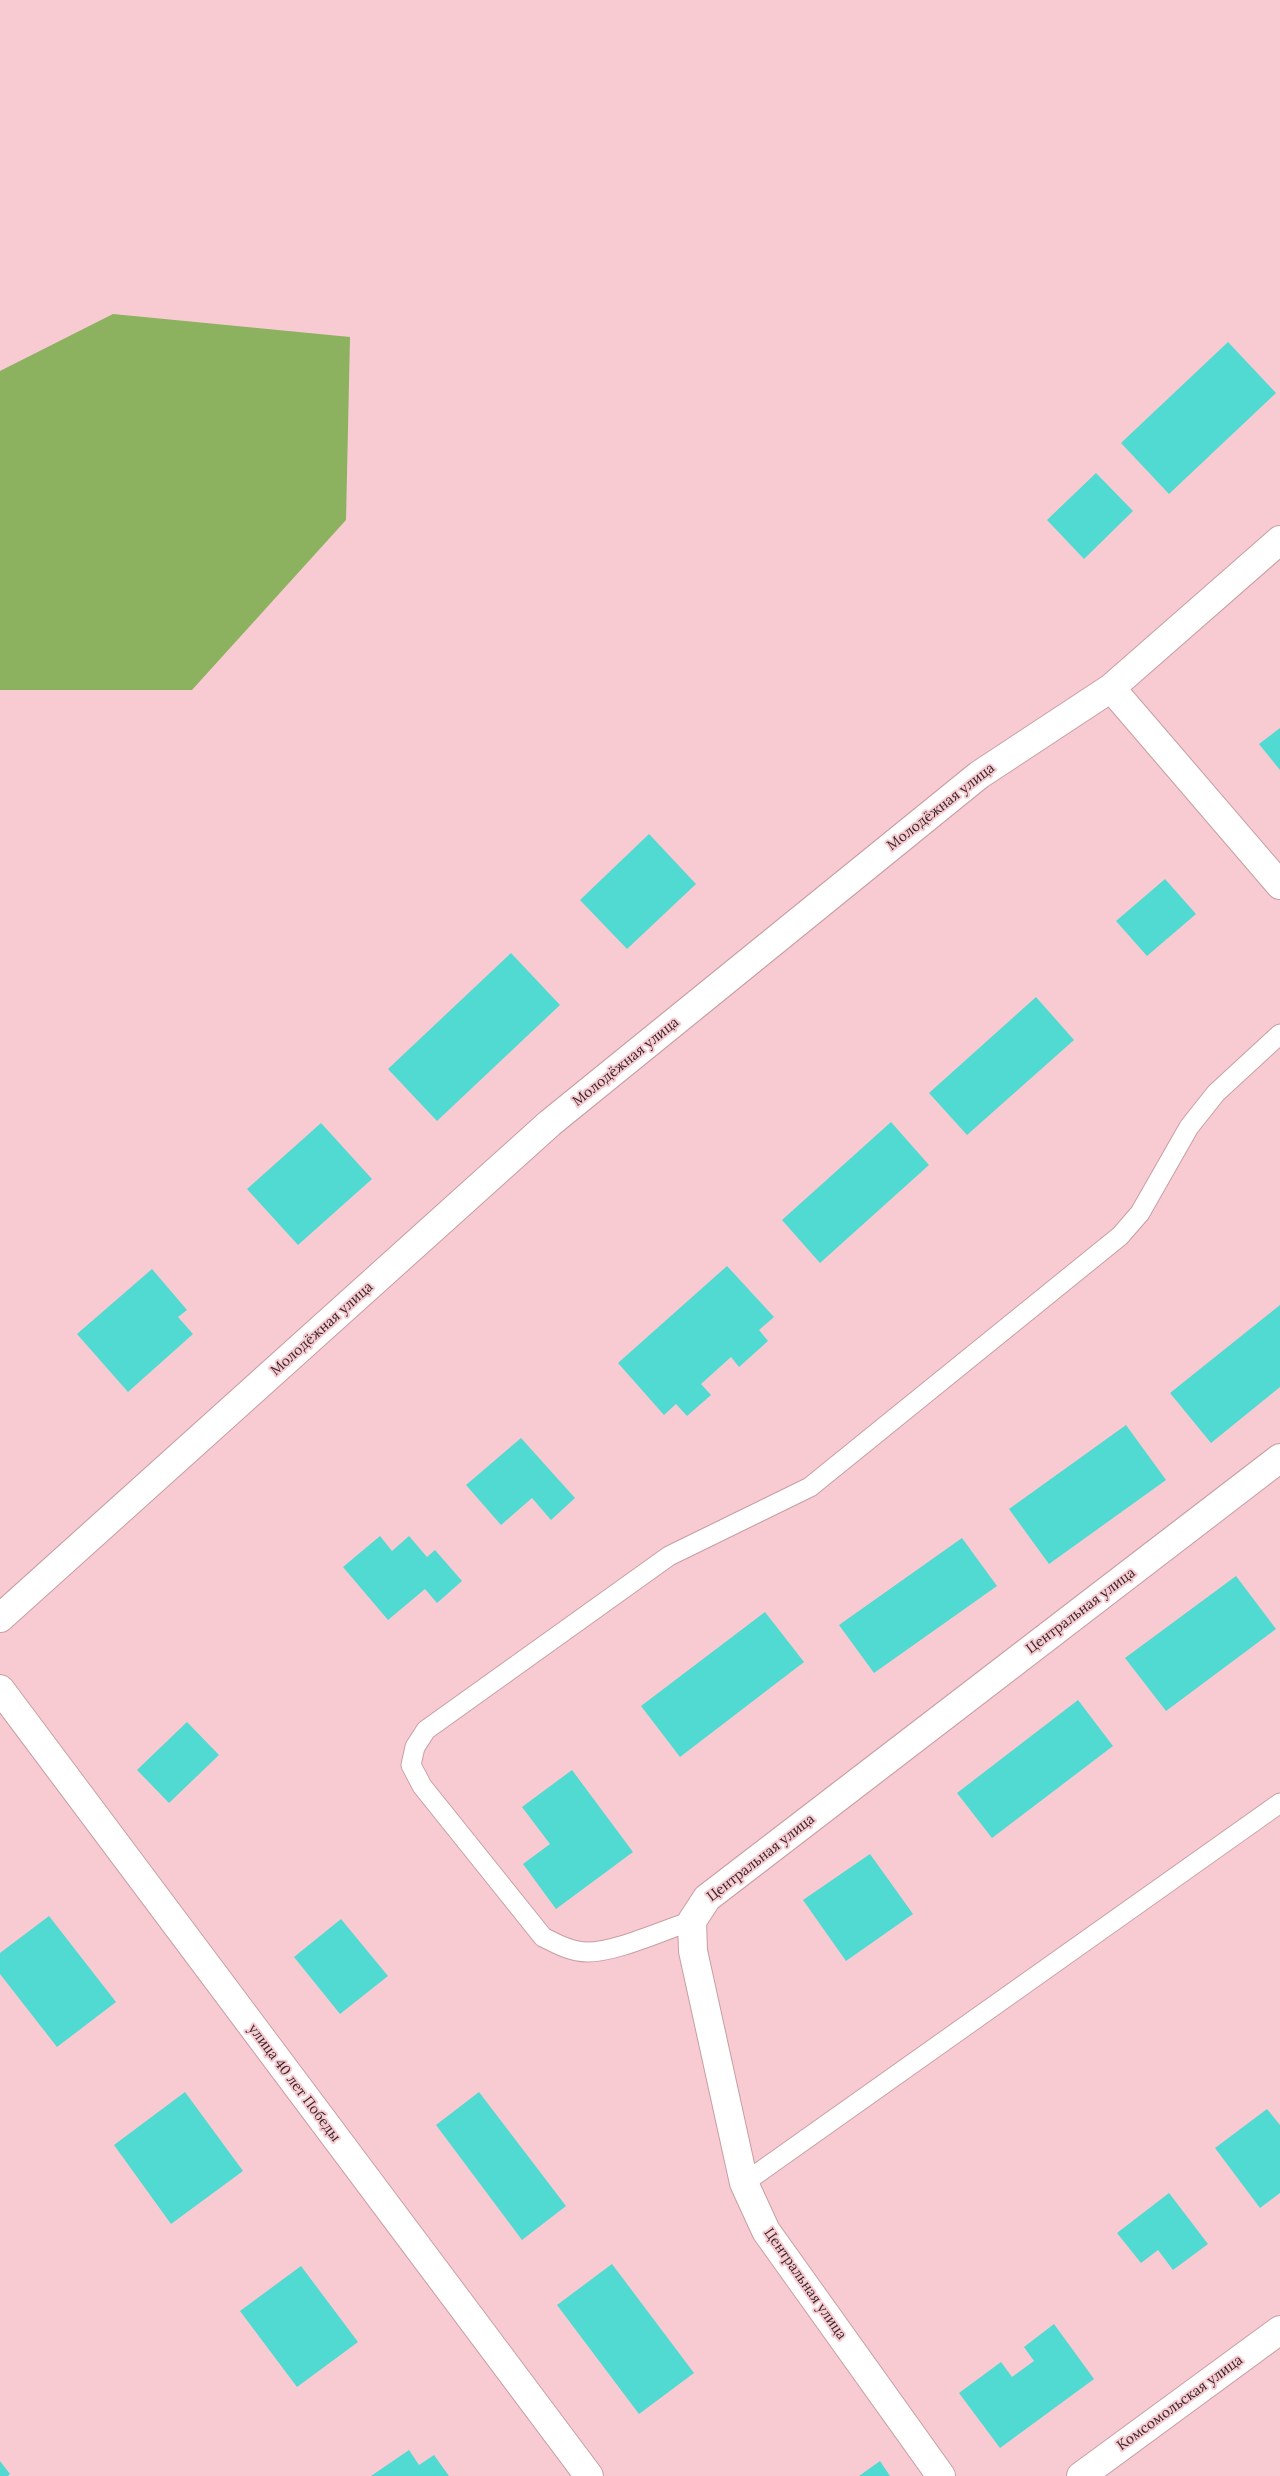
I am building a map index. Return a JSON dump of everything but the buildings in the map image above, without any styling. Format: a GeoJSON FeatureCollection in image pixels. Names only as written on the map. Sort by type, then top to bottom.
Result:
{"type":"FeatureCollection","features":[{"type":"Feature","properties":{"kind":"street","name":"Молодёжная улица"},"geometry":{"type":"LineString","coordinates":[[0,1618],[550,1123],[979,775],[1111,688],[1280,540]]}},
{"type":"Feature","properties":{"kind":"street"},"geometry":{"type":"LineString","coordinates":[[1111,688],[1280,885]]}},
{"type":"Feature","properties":{"kind":"street","name":"Центральная улица"},"geometry":{"type":"LineString","coordinates":[[941,2476],[766,2231],[744,2183],[693,1951],[692,1921],[706,1898],[1280,1458]]}},
{"type":"Feature","properties":{"kind":"street","name":"улица 40 лет Победы"},"geometry":{"type":"LineString","coordinates":[[0,1689],[588,2476]]}},
{"type":"Feature","properties":{"kind":"street","name":"Комсомольская улица"},"geometry":{"type":"LineString","coordinates":[[1081,2476],[1280,2330]]}},
{"type":"Feature","properties":{"kind":"lane"},"geometry":{"type":"LineString","coordinates":[[692,1921],[610,1948],[587,1952],[565,1948],[543,1938],[422,1786],[411,1765],[416,1747],[426,1730],[669,1556],[810,1487],[1120,1236],[1140,1214],[1189,1127],[1216,1093],[1280,1034]]}},
{"type":"Feature","properties":{"kind":"lane"},"geometry":{"type":"LineString","coordinates":[[744,2183],[1280,1802]]}},
{"type":"Feature","properties":{"kind":"green space"},"geometry":{"type":"Polygon","coordinates":[[[113,314],[350,337],[346,520],[192,690],[0,690],[0,371],[113,314]]]}}]}
